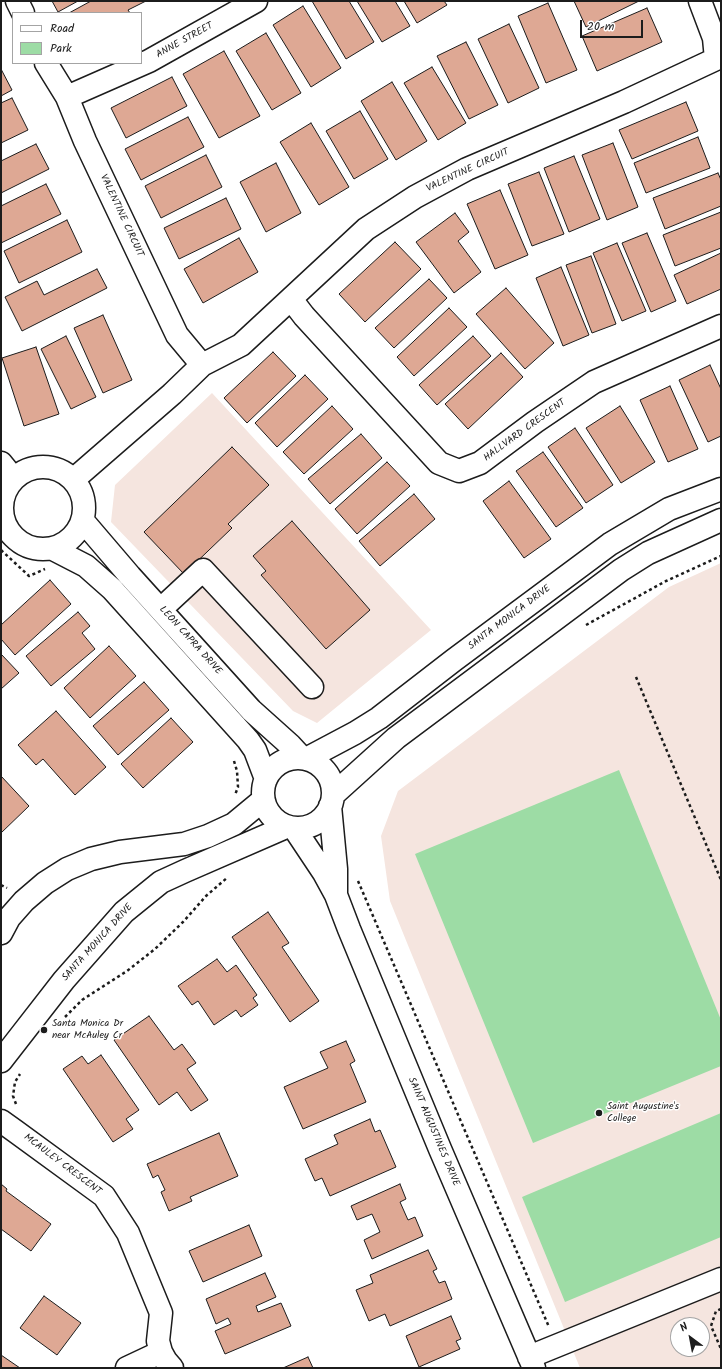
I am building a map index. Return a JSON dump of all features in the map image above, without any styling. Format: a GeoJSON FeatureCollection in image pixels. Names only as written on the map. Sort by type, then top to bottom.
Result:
{"type":"FeatureCollection","features":[{"type":"Feature","properties":{"kind":"street"},"geometry":{"type":"LineString","coordinates":[[17,1],[22,12]]}},
{"type":"Feature","properties":{"kind":"street","name":"ANNE STREET"},"geometry":{"type":"LineString","coordinates":[[67,97],[149,61],[256,1]]}},
{"type":"Feature","properties":{"kind":"street","name":"VALENTINE CIRCUIT"},"geometry":{"type":"LineString","coordinates":[[73,480],[172,394],[202,365],[241,345],[366,229],[414,196],[467,169],[719,63],[714,38],[700,1]]}},
{"type":"Feature","properties":{"kind":"street","name":"VALENTINE CIRCUIT"},"geometry":{"type":"LineString","coordinates":[[47,64],[67,97],[85,141],[178,335],[202,365]]}},
{"type":"Feature","properties":{"kind":"street","name":"HALLVARD CRESCENT"},"geometry":{"type":"LineString","coordinates":[[291,299],[304,316],[439,463],[459,471],[480,463],[535,422],[594,382],[721,326]]}},
{"type":"Feature","properties":{"kind":"street"},"geometry":{"type":"LineString","coordinates":[[50,558],[72,539],[83,521],[84,499],[73,480],[60,470],[44,467],[28,470],[8,471],[3,497],[5,544],[31,548],[50,558],[86,566],[112,588],[248,740],[255,750],[266,779]]}},
{"type":"Feature","properties":{"kind":"street","name":"SANTA MONICA DRIVE"},"geometry":{"type":"LineString","coordinates":[[304,758],[355,733],[379,718],[454,660],[610,544],[669,510],[721,489]]}},
{"type":"Feature","properties":{"kind":"street"},"geometry":{"type":"LineString","coordinates":[[332,800],[332,782],[326,772],[317,763],[304,758],[290,758],[280,762],[266,779],[263,789],[263,800],[267,810],[274,819],[290,828],[306,827],[315,824],[324,817],[332,800],[396,738],[621,570],[648,553],[721,520]]}},
{"type":"Feature","properties":{"kind":"street","name":"LEON CAPRA DRIVE"},"geometry":{"type":"LineString","coordinates":[[83,521],[130,576],[251,710],[304,758]]}},
{"type":"Feature","properties":{"kind":"street"},"geometry":{"type":"LineString","coordinates":[[161,609],[202,570],[312,687]]}},
{"type":"Feature","properties":{"kind":"street"},"geometry":{"type":"LineString","coordinates":[[1,933],[9,918],[24,901],[44,883],[67,869],[91,859],[120,852],[184,844],[208,836],[234,824],[263,800]]}},
{"type":"Feature","properties":{"kind":"street","name":"SAINT AUGUSTINES DRIVE"},"geometry":{"type":"LineString","coordinates":[[332,800],[336,895]]}},
{"type":"Feature","properties":{"kind":"street","name":"SANTA MONICA DRIVE"},"geometry":{"type":"LineString","coordinates":[[1,1061],[64,980],[124,912],[161,882],[290,828]]}},
{"type":"Feature","properties":{"kind":"street","name":"SAINT AUGUSTINES DRIVE"},"geometry":{"type":"LineString","coordinates":[[290,828],[324,873],[336,895],[437,1142],[531,1362]]}},
{"type":"Feature","properties":{"kind":"street","name":"MCAULEY CRESCENT"},"geometry":{"type":"LineString","coordinates":[[1,1121],[36,1145],[104,1196],[128,1233],[161,1313],[158,1341],[166,1360]]}},
{"type":"Feature","properties":{"kind":"street"},"geometry":{"type":"LineString","coordinates":[[531,1362],[557,1345],[721,1279]]}},
{"type":"Feature","properties":{"kind":"street"},"geometry":{"type":"LineString","coordinates":[[127,1368],[166,1360]]}},
{"type":"Feature","properties":{"kind":"path"},"geometry":{"type":"LineString","coordinates":[[5,544],[29,576],[50,558]]}},
{"type":"Feature","properties":{"kind":"path"},"geometry":{"type":"LineString","coordinates":[[580,629],[666,581],[721,556]]}},
{"type":"Feature","properties":{"kind":"path"},"geometry":{"type":"LineString","coordinates":[[636,677],[721,880]]}},
{"type":"Feature","properties":{"kind":"path"},"geometry":{"type":"LineString","coordinates":[[234,760],[237,771],[238,787],[235,797]]}},
{"type":"Feature","properties":{"kind":"path"},"geometry":{"type":"LineString","coordinates":[[356,874],[557,1345]]}},
{"type":"Feature","properties":{"kind":"path"},"geometry":{"type":"LineString","coordinates":[[63,1019],[82,1000],[127,971],[156,949],[206,896],[230,875]]}},
{"type":"Feature","properties":{"kind":"path"},"geometry":{"type":"LineString","coordinates":[[4,892],[12,883]]}},
{"type":"Feature","properties":{"kind":"path"},"geometry":{"type":"LineString","coordinates":[[1,885],[7,888]]}},
{"type":"Feature","properties":{"kind":"path"},"geometry":{"type":"LineString","coordinates":[[19,1107],[15,1103],[13,1096],[15,1082],[24,1069]]}},
{"type":"Feature","properties":{"kind":"path"},"geometry":{"type":"LineString","coordinates":[[721,1309],[716,1311],[712,1326],[721,1349]]}},
{"type":"Feature","properties":{"kind":"shaded area"},"geometry":{"type":"Polygon","coordinates":[[[212,393],[431,630],[317,723],[293,711],[111,522],[115,485],[212,393]]]}},
{"type":"Feature","properties":{"kind":"shaded area","name":"Saint Augustine's College"},"geometry":{"type":"Polygon","coordinates":[[[721,563],[721,1368],[580,1368],[390,901],[381,836],[398,791],[669,587],[721,563]]]}},
{"type":"Feature","properties":{"kind":"green space"},"geometry":{"type":"Polygon","coordinates":[[[619,770],[721,1020],[721,1066],[533,1143],[415,854],[619,770]]]}},
{"type":"Feature","properties":{"kind":"green space"},"geometry":{"type":"Polygon","coordinates":[[[721,1113],[721,1237],[565,1302],[522,1197],[721,1113]]]}},
{"type":"Feature","properties":{"kind":"building"},"geometry":{"type":"Polygon","coordinates":[[[52,1],[78,1],[58,12],[52,1]]]}},
{"type":"Feature","properties":{"kind":"building"},"geometry":{"type":"Polygon","coordinates":[[[91,1],[146,1],[128,10],[129,12],[71,12],[91,1]]]}},
{"type":"Feature","properties":{"kind":"building"},"geometry":{"type":"Polygon","coordinates":[[[312,1],[349,1],[374,42],[346,59],[312,1]]]}},
{"type":"Feature","properties":{"kind":"building"},"geometry":{"type":"Polygon","coordinates":[[[357,1],[395,1],[410,26],[382,42],[357,1]]]}},
{"type":"Feature","properties":{"kind":"building"},"geometry":{"type":"Polygon","coordinates":[[[404,1],[444,1],[447,5],[417,23],[404,1]]]}},
{"type":"Feature","properties":{"kind":"building"},"geometry":{"type":"Polygon","coordinates":[[[574,1],[639,1],[586,27],[574,1]]]}},
{"type":"Feature","properties":{"kind":"building"},"geometry":{"type":"Polygon","coordinates":[[[548,3],[577,70],[546,83],[518,16],[548,3]]]}},
{"type":"Feature","properties":{"kind":"building"},"geometry":{"type":"Polygon","coordinates":[[[303,6],[341,68],[311,87],[273,25],[303,6]]]}},
{"type":"Feature","properties":{"kind":"building"},"geometry":{"type":"Polygon","coordinates":[[[647,8],[662,42],[597,71],[582,36],[647,8]]]}},
{"type":"Feature","properties":{"kind":"building"},"geometry":{"type":"Polygon","coordinates":[[[509,24],[539,88],[508,103],[478,39],[509,24]]]}},
{"type":"Feature","properties":{"kind":"building"},"geometry":{"type":"Polygon","coordinates":[[[266,33],[301,93],[272,110],[236,51],[266,33]]]}},
{"type":"Feature","properties":{"kind":"building"},"geometry":{"type":"Polygon","coordinates":[[[466,42],[498,105],[469,119],[437,56],[466,42]]]}},
{"type":"Feature","properties":{"kind":"building"},"geometry":{"type":"Polygon","coordinates":[[[224,51],[260,116],[219,138],[183,74],[224,51]]]}},
{"type":"Feature","properties":{"kind":"building"},"geometry":{"type":"Polygon","coordinates":[[[432,67],[466,123],[438,140],[404,83],[432,67]]]}},
{"type":"Feature","properties":{"kind":"building"},"geometry":{"type":"Polygon","coordinates":[[[1,69],[12,90],[1,96],[1,69]]]}},
{"type":"Feature","properties":{"kind":"building"},"geometry":{"type":"Polygon","coordinates":[[[172,77],[187,106],[126,138],[111,108],[172,77]]]}},
{"type":"Feature","properties":{"kind":"building"},"geometry":{"type":"Polygon","coordinates":[[[392,82],[427,141],[396,160],[361,101],[392,82]]]}},
{"type":"Feature","properties":{"kind":"building"},"geometry":{"type":"Polygon","coordinates":[[[12,98],[28,130],[1,143],[1,103],[12,98]]]}},
{"type":"Feature","properties":{"kind":"building"},"geometry":{"type":"Polygon","coordinates":[[[686,102],[698,131],[632,159],[619,130],[686,102]]]}},
{"type":"Feature","properties":{"kind":"building"},"geometry":{"type":"Polygon","coordinates":[[[360,111],[388,159],[354,179],[326,131],[360,111]]]}},
{"type":"Feature","properties":{"kind":"building"},"geometry":{"type":"Polygon","coordinates":[[[188,117],[204,147],[141,180],[125,149],[188,117]]]}},
{"type":"Feature","properties":{"kind":"building"},"geometry":{"type":"Polygon","coordinates":[[[311,123],[349,187],[319,205],[280,142],[311,123]]]}},
{"type":"Feature","properties":{"kind":"building"},"geometry":{"type":"Polygon","coordinates":[[[698,137],[710,168],[646,193],[634,163],[698,137]]]}},
{"type":"Feature","properties":{"kind":"building"},"geometry":{"type":"Polygon","coordinates":[[[613,143],[638,207],[607,220],[582,155],[613,143]]]}},
{"type":"Feature","properties":{"kind":"building"},"geometry":{"type":"Polygon","coordinates":[[[36,144],[49,169],[1,193],[1,161],[36,144]]]}},
{"type":"Feature","properties":{"kind":"building"},"geometry":{"type":"Polygon","coordinates":[[[206,155],[222,187],[161,218],[145,186],[206,155]]]}},
{"type":"Feature","properties":{"kind":"building"},"geometry":{"type":"Polygon","coordinates":[[[574,156],[600,219],[569,232],[544,168],[574,156]]]}},
{"type":"Feature","properties":{"kind":"building"},"geometry":{"type":"Polygon","coordinates":[[[276,163],[301,213],[266,232],[240,182],[276,163]]]}},
{"type":"Feature","properties":{"kind":"building"},"geometry":{"type":"Polygon","coordinates":[[[539,172],[564,234],[532,246],[508,184],[539,172]]]}},
{"type":"Feature","properties":{"kind":"building"},"geometry":{"type":"Polygon","coordinates":[[[718,173],[721,180],[721,206],[665,229],[653,198],[718,173]]]}},
{"type":"Feature","properties":{"kind":"building"},"geometry":{"type":"Polygon","coordinates":[[[46,184],[61,214],[1,243],[1,206],[46,184]]]}},
{"type":"Feature","properties":{"kind":"building"},"geometry":{"type":"Polygon","coordinates":[[[500,190],[528,255],[495,269],[467,204],[500,190]]]}},
{"type":"Feature","properties":{"kind":"building"},"geometry":{"type":"Polygon","coordinates":[[[226,198],[241,229],[179,259],[164,228],[226,198]]]}},
{"type":"Feature","properties":{"kind":"building"},"geometry":{"type":"Polygon","coordinates":[[[721,212],[721,248],[675,266],[663,235],[721,212]]]}},
{"type":"Feature","properties":{"kind":"building"},"geometry":{"type":"Polygon","coordinates":[[[455,213],[469,232],[458,241],[481,272],[454,293],[416,242],[455,213]]]}},
{"type":"Feature","properties":{"kind":"building"},"geometry":{"type":"Polygon","coordinates":[[[67,220],[82,252],[19,283],[4,251],[67,220]]]}},
{"type":"Feature","properties":{"kind":"building"},"geometry":{"type":"Polygon","coordinates":[[[647,233],[676,301],[651,312],[622,243],[647,233]]]}},
{"type":"Feature","properties":{"kind":"building"},"geometry":{"type":"Polygon","coordinates":[[[239,238],[258,272],[203,303],[184,269],[239,238]]]}},
{"type":"Feature","properties":{"kind":"building"},"geometry":{"type":"Polygon","coordinates":[[[395,242],[421,269],[365,322],[339,294],[395,242]]]}},
{"type":"Feature","properties":{"kind":"building"},"geometry":{"type":"Polygon","coordinates":[[[617,243],[646,311],[622,321],[593,253],[617,243]]]}},
{"type":"Feature","properties":{"kind":"building"},"geometry":{"type":"Polygon","coordinates":[[[721,253],[721,289],[687,304],[674,275],[721,253]]]}},
{"type":"Feature","properties":{"kind":"building"},"geometry":{"type":"Polygon","coordinates":[[[591,256],[616,324],[592,333],[566,265],[591,256]]]}},
{"type":"Feature","properties":{"kind":"building"},"geometry":{"type":"Polygon","coordinates":[[[561,267],[589,335],[563,346],[536,278],[561,267]]]}},
{"type":"Feature","properties":{"kind":"building"},"geometry":{"type":"Polygon","coordinates":[[[97,269],[107,288],[22,331],[5,297],[37,281],[44,295],[97,269]]]}},
{"type":"Feature","properties":{"kind":"building"},"geometry":{"type":"Polygon","coordinates":[[[429,279],[447,298],[394,348],[375,328],[429,279]]]}},
{"type":"Feature","properties":{"kind":"building"},"geometry":{"type":"Polygon","coordinates":[[[506,288],[554,343],[525,369],[476,314],[506,288]]]}},
{"type":"Feature","properties":{"kind":"building"},"geometry":{"type":"Polygon","coordinates":[[[449,308],[467,327],[414,376],[397,357],[449,308]]]}},
{"type":"Feature","properties":{"kind":"building"},"geometry":{"type":"Polygon","coordinates":[[[103,315],[132,380],[103,393],[74,328],[103,315]]]}},
{"type":"Feature","properties":{"kind":"building"},"geometry":{"type":"Polygon","coordinates":[[[66,336],[96,397],[71,409],[41,349],[66,336]]]}},
{"type":"Feature","properties":{"kind":"building"},"geometry":{"type":"Polygon","coordinates":[[[473,336],[491,356],[437,405],[419,385],[473,336]]]}},
{"type":"Feature","properties":{"kind":"building"},"geometry":{"type":"Polygon","coordinates":[[[36,347],[59,414],[24,426],[2,358],[36,347]]]}},
{"type":"Feature","properties":{"kind":"building"},"geometry":{"type":"Polygon","coordinates":[[[273,352],[296,376],[247,423],[224,398],[273,352]]]}},
{"type":"Feature","properties":{"kind":"building"},"geometry":{"type":"Polygon","coordinates":[[[501,353],[523,377],[468,429],[445,404],[501,353]]]}},
{"type":"Feature","properties":{"kind":"building"},"geometry":{"type":"Polygon","coordinates":[[[710,365],[721,389],[721,436],[708,442],[679,380],[710,365]]]}},
{"type":"Feature","properties":{"kind":"building"},"geometry":{"type":"Polygon","coordinates":[[[305,375],[328,399],[277,447],[255,423],[305,375]]]}},
{"type":"Feature","properties":{"kind":"building"},"geometry":{"type":"Polygon","coordinates":[[[670,386],[698,449],[668,462],[640,400],[670,386]]]}},
{"type":"Feature","properties":{"kind":"building"},"geometry":{"type":"Polygon","coordinates":[[[332,406],[353,429],[304,474],[283,452],[332,406]]]}},
{"type":"Feature","properties":{"kind":"building"},"geometry":{"type":"Polygon","coordinates":[[[620,406],[655,462],[621,483],[586,428],[620,406]]]}},
{"type":"Feature","properties":{"kind":"building"},"geometry":{"type":"Polygon","coordinates":[[[575,428],[613,485],[586,503],[548,447],[575,428]]]}},
{"type":"Feature","properties":{"kind":"building"},"geometry":{"type":"Polygon","coordinates":[[[361,434],[382,458],[330,504],[308,479],[361,434]]]}},
{"type":"Feature","properties":{"kind":"building"},"geometry":{"type":"Polygon","coordinates":[[[232,447],[269,485],[228,524],[232,528],[184,574],[144,532],[232,447]]]}},
{"type":"Feature","properties":{"kind":"building"},"geometry":{"type":"Polygon","coordinates":[[[543,452],[583,508],[556,527],[516,471],[543,452]]]}},
{"type":"Feature","properties":{"kind":"building"},"geometry":{"type":"Polygon","coordinates":[[[387,462],[410,486],[357,534],[335,509],[387,462]]]}},
{"type":"Feature","properties":{"kind":"building"},"geometry":{"type":"Polygon","coordinates":[[[509,481],[551,539],[524,558],[483,501],[509,481]]]}},
{"type":"Feature","properties":{"kind":"building"},"geometry":{"type":"Polygon","coordinates":[[[414,494],[435,519],[380,566],[359,541],[414,494]]]}},
{"type":"Feature","properties":{"kind":"building"},"geometry":{"type":"Polygon","coordinates":[[[292,521],[370,610],[326,649],[261,575],[266,571],[253,556],[292,521]]]}},
{"type":"Feature","properties":{"kind":"building"},"geometry":{"type":"Polygon","coordinates":[[[50,580],[71,604],[15,655],[1,639],[1,625],[50,580]]]}},
{"type":"Feature","properties":{"kind":"building"},"geometry":{"type":"Polygon","coordinates":[[[78,612],[90,626],[82,633],[95,649],[51,686],[26,656],[78,612]]]}},
{"type":"Feature","properties":{"kind":"building"},"geometry":{"type":"Polygon","coordinates":[[[109,646],[136,676],[90,718],[64,688],[109,646]]]}},
{"type":"Feature","properties":{"kind":"building"},"geometry":{"type":"Polygon","coordinates":[[[1,654],[19,673],[1,689],[1,654]]]}},
{"type":"Feature","properties":{"kind":"building"},"geometry":{"type":"Polygon","coordinates":[[[144,682],[169,710],[118,755],[93,726],[144,682]]]}},
{"type":"Feature","properties":{"kind":"building"},"geometry":{"type":"Polygon","coordinates":[[[56,711],[106,767],[75,795],[43,759],[36,765],[18,745],[56,711]]]}},
{"type":"Feature","properties":{"kind":"building"},"geometry":{"type":"Polygon","coordinates":[[[171,718],[193,742],[143,788],[121,764],[171,718]]]}},
{"type":"Feature","properties":{"kind":"building"},"geometry":{"type":"Polygon","coordinates":[[[1,776],[29,806],[1,833],[1,776]]]}},
{"type":"Feature","properties":{"kind":"building"},"geometry":{"type":"Polygon","coordinates":[[[268,912],[289,943],[282,947],[319,1001],[290,1022],[232,937],[268,912]]]}},
{"type":"Feature","properties":{"kind":"building"},"geometry":{"type":"Polygon","coordinates":[[[217,959],[227,972],[236,965],[257,995],[253,998],[258,1005],[241,1017],[236,1010],[214,1025],[198,1001],[192,1005],[178,986],[217,959]]]}},
{"type":"Feature","properties":{"kind":"building"},"geometry":{"type":"Polygon","coordinates":[[[149,1016],[174,1050],[182,1044],[196,1063],[187,1069],[208,1100],[191,1111],[177,1092],[159,1105],[114,1040],[149,1016]]]}},
{"type":"Feature","properties":{"kind":"building"},"geometry":{"type":"Polygon","coordinates":[[[346,1041],[355,1061],[350,1064],[366,1102],[303,1129],[284,1087],[328,1068],[320,1052],[346,1041]]]}},
{"type":"Feature","properties":{"kind":"building"},"geometry":{"type":"Polygon","coordinates":[[[101,1055],[139,1110],[126,1119],[133,1129],[113,1142],[63,1069],[82,1056],[88,1064],[101,1055]]]}},
{"type":"Feature","properties":{"kind":"building"},"geometry":{"type":"Polygon","coordinates":[[[370,1119],[375,1132],[380,1130],[396,1167],[330,1196],[322,1178],[315,1181],[305,1159],[338,1144],[334,1135],[370,1119]]]}},
{"type":"Feature","properties":{"kind":"building"},"geometry":{"type":"Polygon","coordinates":[[[219,1133],[238,1176],[190,1197],[192,1201],[169,1211],[161,1192],[165,1190],[158,1175],[153,1178],[147,1164],[219,1133]]]}},
{"type":"Feature","properties":{"kind":"building"},"geometry":{"type":"Polygon","coordinates":[[[1,1184],[7,1189],[6,1191],[51,1224],[31,1251],[1,1229],[1,1184]]]}},
{"type":"Feature","properties":{"kind":"building"},"geometry":{"type":"Polygon","coordinates":[[[400,1184],[406,1199],[400,1202],[408,1220],[415,1217],[423,1236],[372,1259],[364,1240],[380,1232],[372,1214],[357,1220],[351,1206],[400,1184]]]}},
{"type":"Feature","properties":{"kind":"building"},"geometry":{"type":"Polygon","coordinates":[[[249,1225],[262,1256],[203,1282],[189,1251],[249,1225]]]}},
{"type":"Feature","properties":{"kind":"building"},"geometry":{"type":"Polygon","coordinates":[[[428,1250],[437,1269],[433,1271],[439,1283],[445,1281],[452,1299],[390,1326],[385,1314],[369,1321],[356,1290],[373,1283],[370,1275],[428,1250]]]}},
{"type":"Feature","properties":{"kind":"building"},"geometry":{"type":"Polygon","coordinates":[[[265,1273],[276,1297],[256,1306],[258,1312],[281,1303],[291,1326],[225,1354],[215,1331],[231,1324],[228,1318],[216,1324],[206,1299],[265,1273]]]}},
{"type":"Feature","properties":{"kind":"building"},"geometry":{"type":"Polygon","coordinates":[[[44,1296],[81,1323],[57,1355],[20,1328],[44,1296]]]}},
{"type":"Feature","properties":{"kind":"building"},"geometry":{"type":"Polygon","coordinates":[[[451,1316],[461,1339],[456,1341],[460,1349],[419,1367],[406,1336],[451,1316]]]}},
{"type":"Feature","properties":{"kind":"building"},"geometry":{"type":"Polygon","coordinates":[[[1,1355],[20,1368],[1,1368],[1,1355]]]}},
{"type":"Feature","properties":{"kind":"building"},"geometry":{"type":"Polygon","coordinates":[[[308,1357],[313,1368],[283,1368],[308,1357]]]}},
{"type":"Feature","properties":{"kind":"place","name":"Santa Monica Dr near McAuley Cr"},"geometry":{"type":"Point","coordinates":[44,1030]}},
{"type":"Feature","properties":{"kind":"place","name":"Saint Augustine's College"},"geometry":{"type":"Point","coordinates":[599,1113]}}]}
